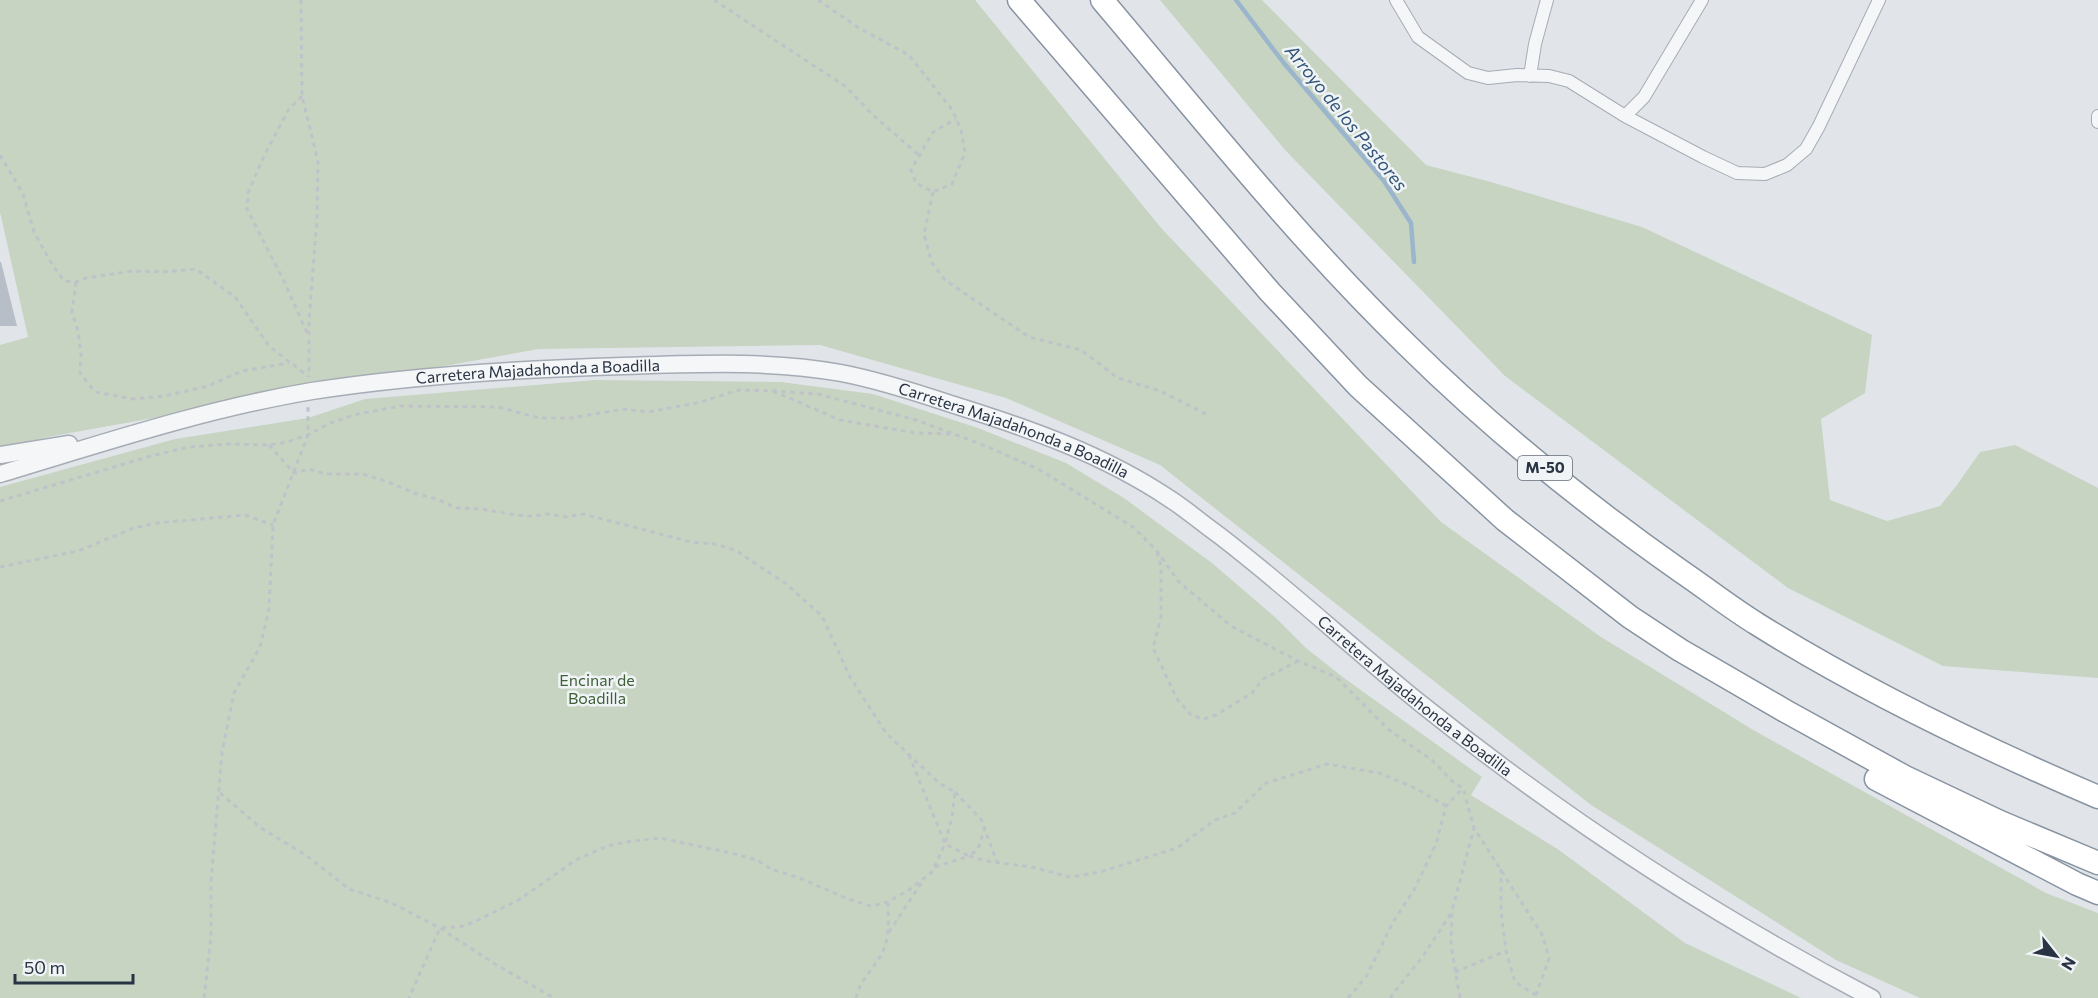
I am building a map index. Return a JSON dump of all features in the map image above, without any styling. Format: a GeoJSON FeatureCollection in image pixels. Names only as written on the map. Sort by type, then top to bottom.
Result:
{"type":"FeatureCollection","features":[{"type":"Feature","properties":{"kind":"highway"},"geometry":{"type":"LineString","coordinates":[[1019,0],[1270,292],[1358,386],[1505,520],[1630,617],[1680,650],[1787,712],[1905,777],[2000,822],[2098,863]]}},
{"type":"Feature","properties":{"kind":"highway","name":"M-50"},"geometry":{"type":"LineString","coordinates":[[1102,0],[1316,251],[1407,345],[1496,429],[1611,522],[1755,623],[1832,668],[1910,711],[2004,757],[2098,797]]}},
{"type":"Feature","properties":{"kind":"highway"},"geometry":{"type":"LineString","coordinates":[[1680,650],[1748,705],[1893,788],[2098,893]]}},
{"type":"Feature","properties":{"kind":"street"},"geometry":{"type":"LineString","coordinates":[[1396,0],[1418,37],[1468,73],[1488,78],[1549,76],[1569,81],[1625,116],[1703,157],[1737,173],[1765,174],[1787,165],[1806,148],[1819,126],[1879,0]]}},
{"type":"Feature","properties":{"kind":"street"},"geometry":{"type":"LineString","coordinates":[[1530,76],[1535,44],[1547,0]]}},
{"type":"Feature","properties":{"kind":"street"},"geometry":{"type":"LineString","coordinates":[[1625,116],[1649,90],[1702,0]]}},
{"type":"Feature","properties":{"kind":"street"},"geometry":{"type":"LineString","coordinates":[[2098,116],[2098,122]]}},
{"type":"Feature","properties":{"kind":"street","name":"Carretera Majadahonda a Boadilla"},"geometry":{"type":"LineString","coordinates":[[0,474],[178,420],[309,384],[385,381],[471,373],[655,365],[758,364],[841,373],[909,391],[1005,421],[1075,447],[1133,475],[1175,502],[1249,558],[1416,700],[1490,758],[1591,831],[1749,932],[1872,998]]}},
{"type":"Feature","properties":{"kind":"street"},"geometry":{"type":"LineString","coordinates":[[0,456],[71,443],[109,441]]}},
{"type":"Feature","properties":{"kind":"path"},"geometry":{"type":"LineString","coordinates":[[204,998],[211,937],[212,881],[222,752],[234,693],[260,646],[268,609],[273,525],[308,435],[309,337],[318,162],[302,96],[301,0]]}},
{"type":"Feature","properties":{"kind":"path"},"geometry":{"type":"LineString","coordinates":[[714,0],[845,86],[875,117],[919,156]]}},
{"type":"Feature","properties":{"kind":"path"},"geometry":{"type":"LineString","coordinates":[[818,0],[859,28],[909,55],[953,111],[961,130],[965,153],[952,184],[933,192]]}},
{"type":"Feature","properties":{"kind":"path"},"geometry":{"type":"LineString","coordinates":[[302,96],[289,109],[264,156],[248,193],[247,209],[281,273],[309,337]]}},
{"type":"Feature","properties":{"kind":"path"},"geometry":{"type":"LineString","coordinates":[[933,192],[916,183],[911,170],[933,132],[956,119]]}},
{"type":"Feature","properties":{"kind":"path"},"geometry":{"type":"LineString","coordinates":[[0,155],[23,194],[34,232],[64,281],[76,282],[86,278],[132,271],[196,270],[235,297],[269,346],[309,384]]}},
{"type":"Feature","properties":{"kind":"path"},"geometry":{"type":"LineString","coordinates":[[933,192],[924,234],[932,263],[945,280],[1029,338],[1081,350],[1118,378],[1160,391],[1210,416]]}},
{"type":"Feature","properties":{"kind":"path"},"geometry":{"type":"LineString","coordinates":[[76,282],[72,312],[78,331],[80,374],[95,392],[133,399],[164,396],[208,386],[242,371],[289,363]]}},
{"type":"Feature","properties":{"kind":"path"},"geometry":{"type":"LineString","coordinates":[[0,501],[151,456],[189,447],[229,444],[268,445],[308,435],[330,423],[358,414],[400,406],[498,407],[539,418],[571,418],[623,409],[648,412],[697,403],[739,390],[818,394],[860,404],[916,420],[1040,470],[1133,527],[1157,550],[1178,581],[1231,626],[1298,661],[1336,676],[1388,729],[1433,761],[1454,783],[1463,788],[1474,828],[1501,868],[1543,936],[1549,958],[1537,996],[1515,982],[1506,951],[1501,911],[1501,868]]}},
{"type":"Feature","properties":{"kind":"path"},"geometry":{"type":"LineString","coordinates":[[771,391],[840,420],[915,433],[956,435]]}},
{"type":"Feature","properties":{"kind":"path"},"geometry":{"type":"LineString","coordinates":[[268,445],[294,474]]}},
{"type":"Feature","properties":{"kind":"path"},"geometry":{"type":"LineString","coordinates":[[294,474],[309,469],[326,474],[362,474],[437,499],[456,508],[534,516],[548,514],[566,517],[583,514],[691,542],[716,544],[735,550],[786,583],[822,616],[850,677],[886,733],[939,783],[955,792],[981,819],[997,862]]}},
{"type":"Feature","properties":{"kind":"path"},"geometry":{"type":"LineString","coordinates":[[0,567],[78,551],[134,528],[157,523],[245,515],[273,525]]}},
{"type":"Feature","properties":{"kind":"path"},"geometry":{"type":"LineString","coordinates":[[1157,550],[1161,566],[1161,616],[1153,648],[1177,699],[1192,716],[1204,719],[1216,715],[1252,693],[1263,679],[1298,661]]}},
{"type":"Feature","properties":{"kind":"path"},"geometry":{"type":"LineString","coordinates":[[908,753],[945,844],[969,856],[1032,867],[1070,877],[1100,872],[1177,848],[1215,820],[1235,813],[1266,783],[1327,764],[1379,773],[1417,789],[1446,806]]}},
{"type":"Feature","properties":{"kind":"path"},"geometry":{"type":"LineString","coordinates":[[1348,998],[1366,977],[1393,922],[1413,890],[1436,844],[1446,806],[1463,788]]}},
{"type":"Feature","properties":{"kind":"path"},"geometry":{"type":"LineString","coordinates":[[440,928],[465,926],[517,900],[576,860],[607,846],[632,840],[660,838],[757,861],[771,869],[871,906],[888,902],[932,872],[945,844],[955,792]]}},
{"type":"Feature","properties":{"kind":"path"},"geometry":{"type":"LineString","coordinates":[[220,793],[261,828],[307,856],[349,889],[392,903],[440,928],[495,964],[554,998]]}},
{"type":"Feature","properties":{"kind":"path"},"geometry":{"type":"LineString","coordinates":[[935,867],[969,856],[978,849],[985,827]]}},
{"type":"Feature","properties":{"kind":"path"},"geometry":{"type":"LineString","coordinates":[[1460,998],[1451,945],[1452,912],[1474,828]]}},
{"type":"Feature","properties":{"kind":"path"},"geometry":{"type":"LineString","coordinates":[[887,936],[924,878]]}},
{"type":"Feature","properties":{"kind":"path"},"geometry":{"type":"LineString","coordinates":[[856,998],[860,985],[884,949],[888,929],[888,902]]}},
{"type":"Feature","properties":{"kind":"path"},"geometry":{"type":"LineString","coordinates":[[1390,998],[1423,956],[1452,912]]}},
{"type":"Feature","properties":{"kind":"path"},"geometry":{"type":"LineString","coordinates":[[409,998],[440,928]]}},
{"type":"Feature","properties":{"kind":"path"},"geometry":{"type":"LineString","coordinates":[[1455,972],[1506,951]]}},
{"type":"Feature","properties":{"kind":"green space"},"geometry":{"type":"Polygon","coordinates":[[[0,0],[975,0],[1162,229],[1441,522],[1601,637],[1755,731],[2046,893],[2098,913],[2098,998],[1920,998],[1836,960],[1591,805],[1160,465],[1006,398],[820,345],[539,349],[53,436],[0,448],[0,345],[28,337],[0,212],[0,0]]]}},
{"type":"Feature","properties":{"kind":"green space"},"geometry":{"type":"Polygon","coordinates":[[[1160,0],[1262,0],[1426,165],[1642,227],[1872,335],[1865,393],[1821,419],[1830,500],[1887,521],[1940,506],[1980,452],[2015,445],[2098,488],[2098,678],[1943,666],[1788,588],[1505,376],[1286,151],[1160,0]]]}},
{"type":"Feature","properties":{"kind":"green space","name":"Encinar de Boadilla"},"geometry":{"type":"Polygon","coordinates":[[[595,380],[781,382],[873,394],[978,428],[1066,463],[1124,498],[1212,563],[1276,618],[1306,648],[1482,777],[1471,795],[1559,850],[1685,943],[1801,998],[0,998],[0,487],[175,439],[308,418],[365,399],[595,380]]]}},
{"type":"Feature","properties":{"kind":"building"},"geometry":{"type":"Polygon","coordinates":[[[1,262],[17,326],[0,326],[1,262]]]}},
{"type":"Feature","properties":{"kind":"waterway","name":"Arroyo de los Pastores"},"geometry":{"type":"LineString","coordinates":[[1236,0],[1283,62],[1384,181],[1411,223],[1414,262]]}}]}
